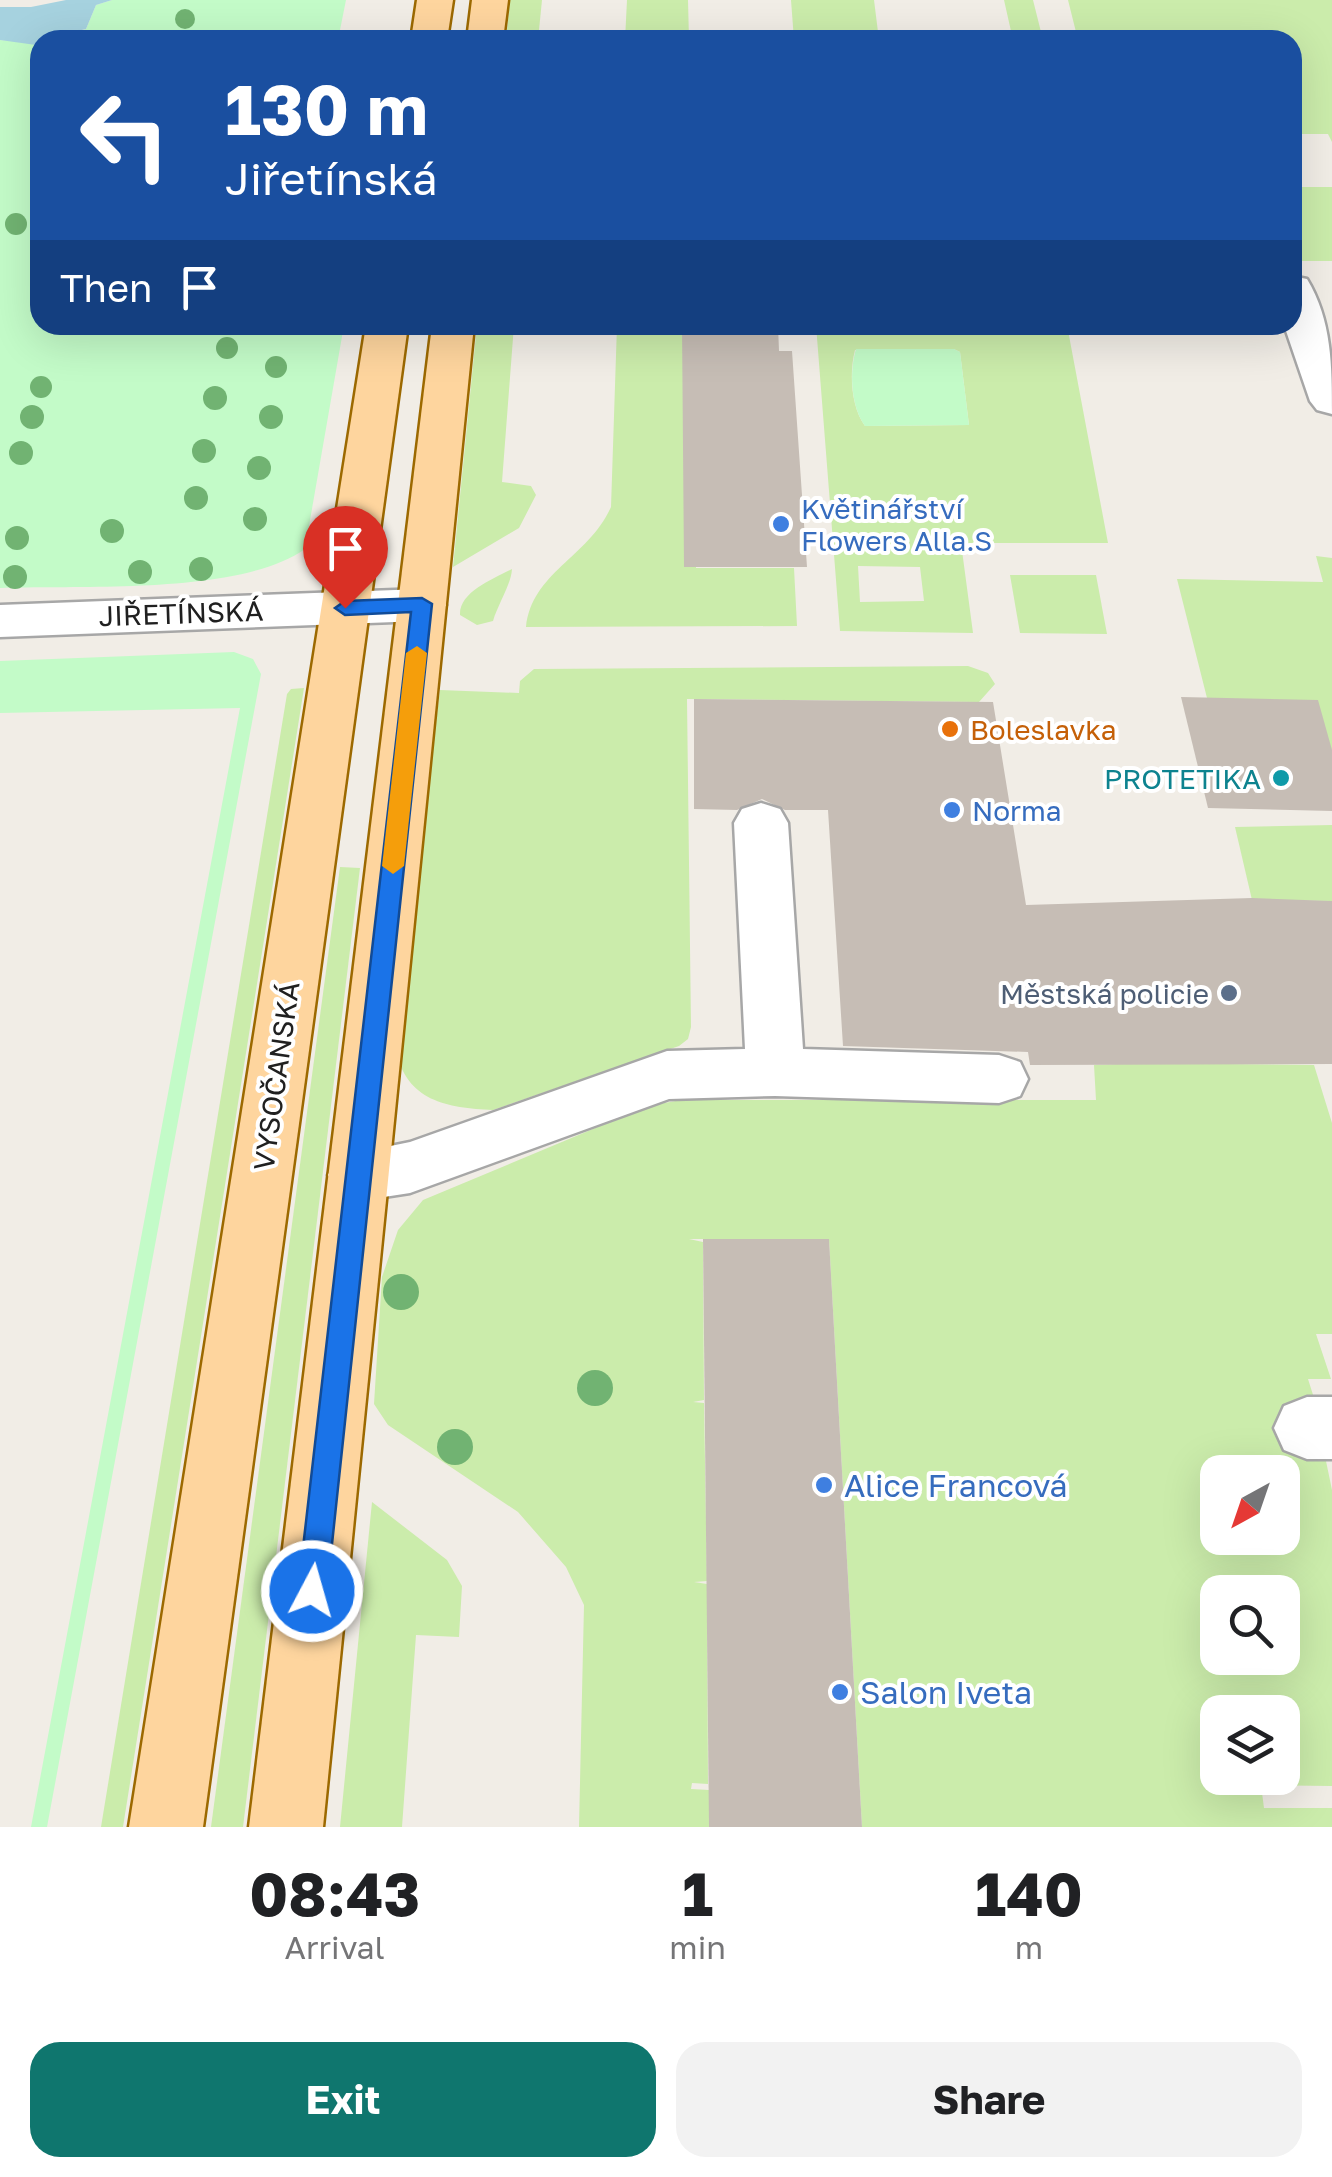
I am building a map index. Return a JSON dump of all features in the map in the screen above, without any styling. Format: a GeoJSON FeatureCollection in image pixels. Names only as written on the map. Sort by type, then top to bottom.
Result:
{"type":"FeatureCollection","features":[{"type":"Feature","properties":{"kind":"main road"},"geometry":{"type":"LineString","coordinates":[[430,30],[434,0]]}},
{"type":"Feature","properties":{"kind":"main road"},"geometry":{"type":"LineString","coordinates":[[486,30],[490,0]]}},
{"type":"Feature","properties":{"kind":"main road","name":"VYSOČANSKÁ"},"geometry":{"type":"LineString","coordinates":[[166,1827],[386,335]]}},
{"type":"Feature","properties":{"kind":"main road"},"geometry":{"type":"LineString","coordinates":[[286,1827],[453,335]]}},
{"type":"Feature","properties":{"kind":"street"},"geometry":{"type":"LineString","coordinates":[[1302,285],[1332,283]]}},
{"type":"Feature","properties":{"kind":"street"},"geometry":{"type":"LineString","coordinates":[[1302,315],[1332,402]]}},
{"type":"Feature","properties":{"kind":"street","name":"JIŘETÍNSKÁ"},"geometry":{"type":"LineString","coordinates":[[0,621],[422,604]]}},
{"type":"Feature","properties":{"kind":"street"},"geometry":{"type":"LineString","coordinates":[[761,823],[774,1072]]}},
{"type":"Feature","properties":{"kind":"street"},"geometry":{"type":"LineString","coordinates":[[358,1175],[410,1167],[667,1076],[774,1072],[998,1079]]}},
{"type":"Feature","properties":{"kind":"green space"},"geometry":{"type":"Polygon","coordinates":[[[112,0],[346,0],[340,30],[83,30],[96,5],[112,0]]]}},
{"type":"Feature","properties":{"kind":"green space"},"geometry":{"type":"Polygon","coordinates":[[[510,0],[542,0],[539,30],[507,30],[510,0]]]}},
{"type":"Feature","properties":{"kind":"green space"},"geometry":{"type":"Polygon","coordinates":[[[627,0],[688,0],[689,30],[626,30],[627,0]]]}},
{"type":"Feature","properties":{"kind":"green space"},"geometry":{"type":"Polygon","coordinates":[[[791,0],[874,0],[878,30],[793,30],[791,0]]]}},
{"type":"Feature","properties":{"kind":"green space"},"geometry":{"type":"Polygon","coordinates":[[[1004,0],[1033,0],[1040,30],[1011,30],[1004,0]]]}},
{"type":"Feature","properties":{"kind":"green space"},"geometry":{"type":"Polygon","coordinates":[[[1068,0],[1332,0],[1332,142],[1328,134],[1302,134],[1302,30],[1076,30],[1068,0]]]}},
{"type":"Feature","properties":{"kind":"green space"},"geometry":{"type":"Polygon","coordinates":[[[0,40],[30,42],[30,335],[342,335],[305,549],[277,564],[202,581],[0,588],[0,40]]]}},
{"type":"Feature","properties":{"kind":"green space"},"geometry":{"type":"Polygon","coordinates":[[[1302,187],[1332,187],[1332,261],[1302,261],[1302,187]]]}},
{"type":"Feature","properties":{"kind":"green space"},"geometry":{"type":"Polygon","coordinates":[[[476,335],[513,335],[502,482],[531,486],[536,495],[519,528],[453,567],[476,335]]]}},
{"type":"Feature","properties":{"kind":"green space"},"geometry":{"type":"Polygon","coordinates":[[[617,335],[692,335],[696,568],[794,568],[797,626],[526,627],[539,592],[589,540],[611,507],[617,335]]]}},
{"type":"Feature","properties":{"kind":"green space"},"geometry":{"type":"Polygon","coordinates":[[[817,335],[1069,335],[1108,543],[961,543],[973,633],[840,631],[817,335]],[[855,350],[852,390],[865,426],[969,425],[960,352],[855,350]],[[858,566],[860,602],[924,601],[920,567],[858,566]]]}},
{"type":"Feature","properties":{"kind":"green space"},"geometry":{"type":"Polygon","coordinates":[[[856,349],[960,352],[969,425],[865,426],[853,389],[856,349]]]}},
{"type":"Feature","properties":{"kind":"green space"},"geometry":{"type":"Polygon","coordinates":[[[1316,556],[1332,558],[1332,750],[1207,698],[1177,579],[1323,582],[1316,556]]]}},
{"type":"Feature","properties":{"kind":"green space"},"geometry":{"type":"Polygon","coordinates":[[[512,569],[493,621],[477,625],[460,615],[471,593],[512,569]]]}},
{"type":"Feature","properties":{"kind":"green space"},"geometry":{"type":"Polygon","coordinates":[[[1010,575],[1096,575],[1107,634],[1020,633],[1010,575]]]}},
{"type":"Feature","properties":{"kind":"green space"},"geometry":{"type":"Polygon","coordinates":[[[234,652],[253,659],[261,674],[47,1827],[31,1827],[240,708],[0,713],[0,661],[234,652]]]}},
{"type":"Feature","properties":{"kind":"green space"},"geometry":{"type":"Polygon","coordinates":[[[968,666],[988,673],[995,684],[979,702],[687,699],[691,1027],[688,1039],[679,1046],[493,1110],[445,1104],[419,1091],[409,1081],[396,1050],[440,690],[519,693],[520,681],[534,669],[968,666]]]}},
{"type":"Feature","properties":{"kind":"green space"},"geometry":{"type":"Polygon","coordinates":[[[304,688],[123,1827],[101,1827],[287,694],[291,689],[304,688]]]}},
{"type":"Feature","properties":{"kind":"green space"},"geometry":{"type":"Polygon","coordinates":[[[1332,825],[1332,901],[1252,900],[1235,827],[1332,825]]]}},
{"type":"Feature","properties":{"kind":"green space"},"geometry":{"type":"Polygon","coordinates":[[[340,867],[360,868],[243,1827],[211,1827],[340,867]]]}},
{"type":"Feature","properties":{"kind":"green space"},"geometry":{"type":"Polygon","coordinates":[[[1094,1065],[1314,1065],[1332,1123],[1332,1334],[1316,1334],[1331,1379],[1308,1379],[1326,1436],[1321,1437],[1332,1490],[1332,1786],[1300,1786],[1300,1695],[1200,1695],[1200,1795],[1262,1795],[1264,1808],[1332,1808],[1332,1827],[862,1827],[829,1239],[689,1239],[703,1242],[704,1400],[693,1402],[704,1403],[707,1581],[694,1582],[707,1584],[708,1784],[692,1783],[691,1789],[709,1790],[709,1827],[579,1827],[584,1605],[566,1567],[518,1512],[388,1425],[374,1404],[382,1277],[398,1230],[423,1200],[648,1106],[681,1100],[1096,1100],[1094,1065]]]}},
{"type":"Feature","properties":{"kind":"green space"},"geometry":{"type":"Polygon","coordinates":[[[372,1502],[447,1560],[462,1586],[459,1637],[416,1635],[402,1827],[340,1827],[372,1502]]]}},
{"type":"Feature","properties":{"kind":"water"},"geometry":{"type":"Polygon","coordinates":[[[66,0],[112,0],[96,5],[86,29],[30,30],[30,44],[0,40],[0,7],[31,7],[66,0]]]}},
{"type":"Feature","properties":{"kind":"building"},"geometry":{"type":"Polygon","coordinates":[[[682,335],[778,335],[779,351],[792,351],[807,567],[684,567],[682,335]]]}},
{"type":"Feature","properties":{"kind":"building","name":"PROTETIKA"},"geometry":{"type":"Polygon","coordinates":[[[1181,697],[1318,700],[1332,750],[1332,811],[1208,808],[1181,697]]]}},
{"type":"Feature","properties":{"kind":"building"},"geometry":{"type":"Polygon","coordinates":[[[694,699],[993,702],[1026,905],[1252,898],[1332,901],[1332,1064],[1030,1065],[1028,1052],[843,1046],[828,810],[785,810],[762,799],[737,810],[694,809],[694,699]]]}},
{"type":"Feature","properties":{"kind":"building"},"geometry":{"type":"Polygon","coordinates":[[[703,1239],[829,1239],[862,1827],[709,1827],[703,1239]]]}},
{"type":"Feature","properties":{"kind":"slow traffic"},"geometry":{"type":"LineString","coordinates":[[393,866],[417,653]]}},
{"type":"Feature","properties":{"kind":"place","name":"Květinářství Flowers Alla.S"},"geometry":{"type":"Point","coordinates":[781,524]}},
{"type":"Feature","properties":{"kind":"place","name":"Boleslavka"},"geometry":{"type":"Point","coordinates":[950,729]}},
{"type":"Feature","properties":{"kind":"place","name":"PROTETIKA"},"geometry":{"type":"Point","coordinates":[1281,778]}},
{"type":"Feature","properties":{"kind":"place","name":"Norma"},"geometry":{"type":"Point","coordinates":[952,810]}},
{"type":"Feature","properties":{"kind":"place","name":"Městská policie"},"geometry":{"type":"Point","coordinates":[1229,993]}},
{"type":"Feature","properties":{"kind":"place","name":"Alice Francová"},"geometry":{"type":"Point","coordinates":[824,1485]}},
{"type":"Feature","properties":{"kind":"place","name":"Salon Iveta"},"geometry":{"type":"Point","coordinates":[840,1692]}},
{"type":"Feature","properties":{"kind":"route"},"geometry":{"type":"LineString","coordinates":[[312,1591],[422,604],[345,608]]}}]}
